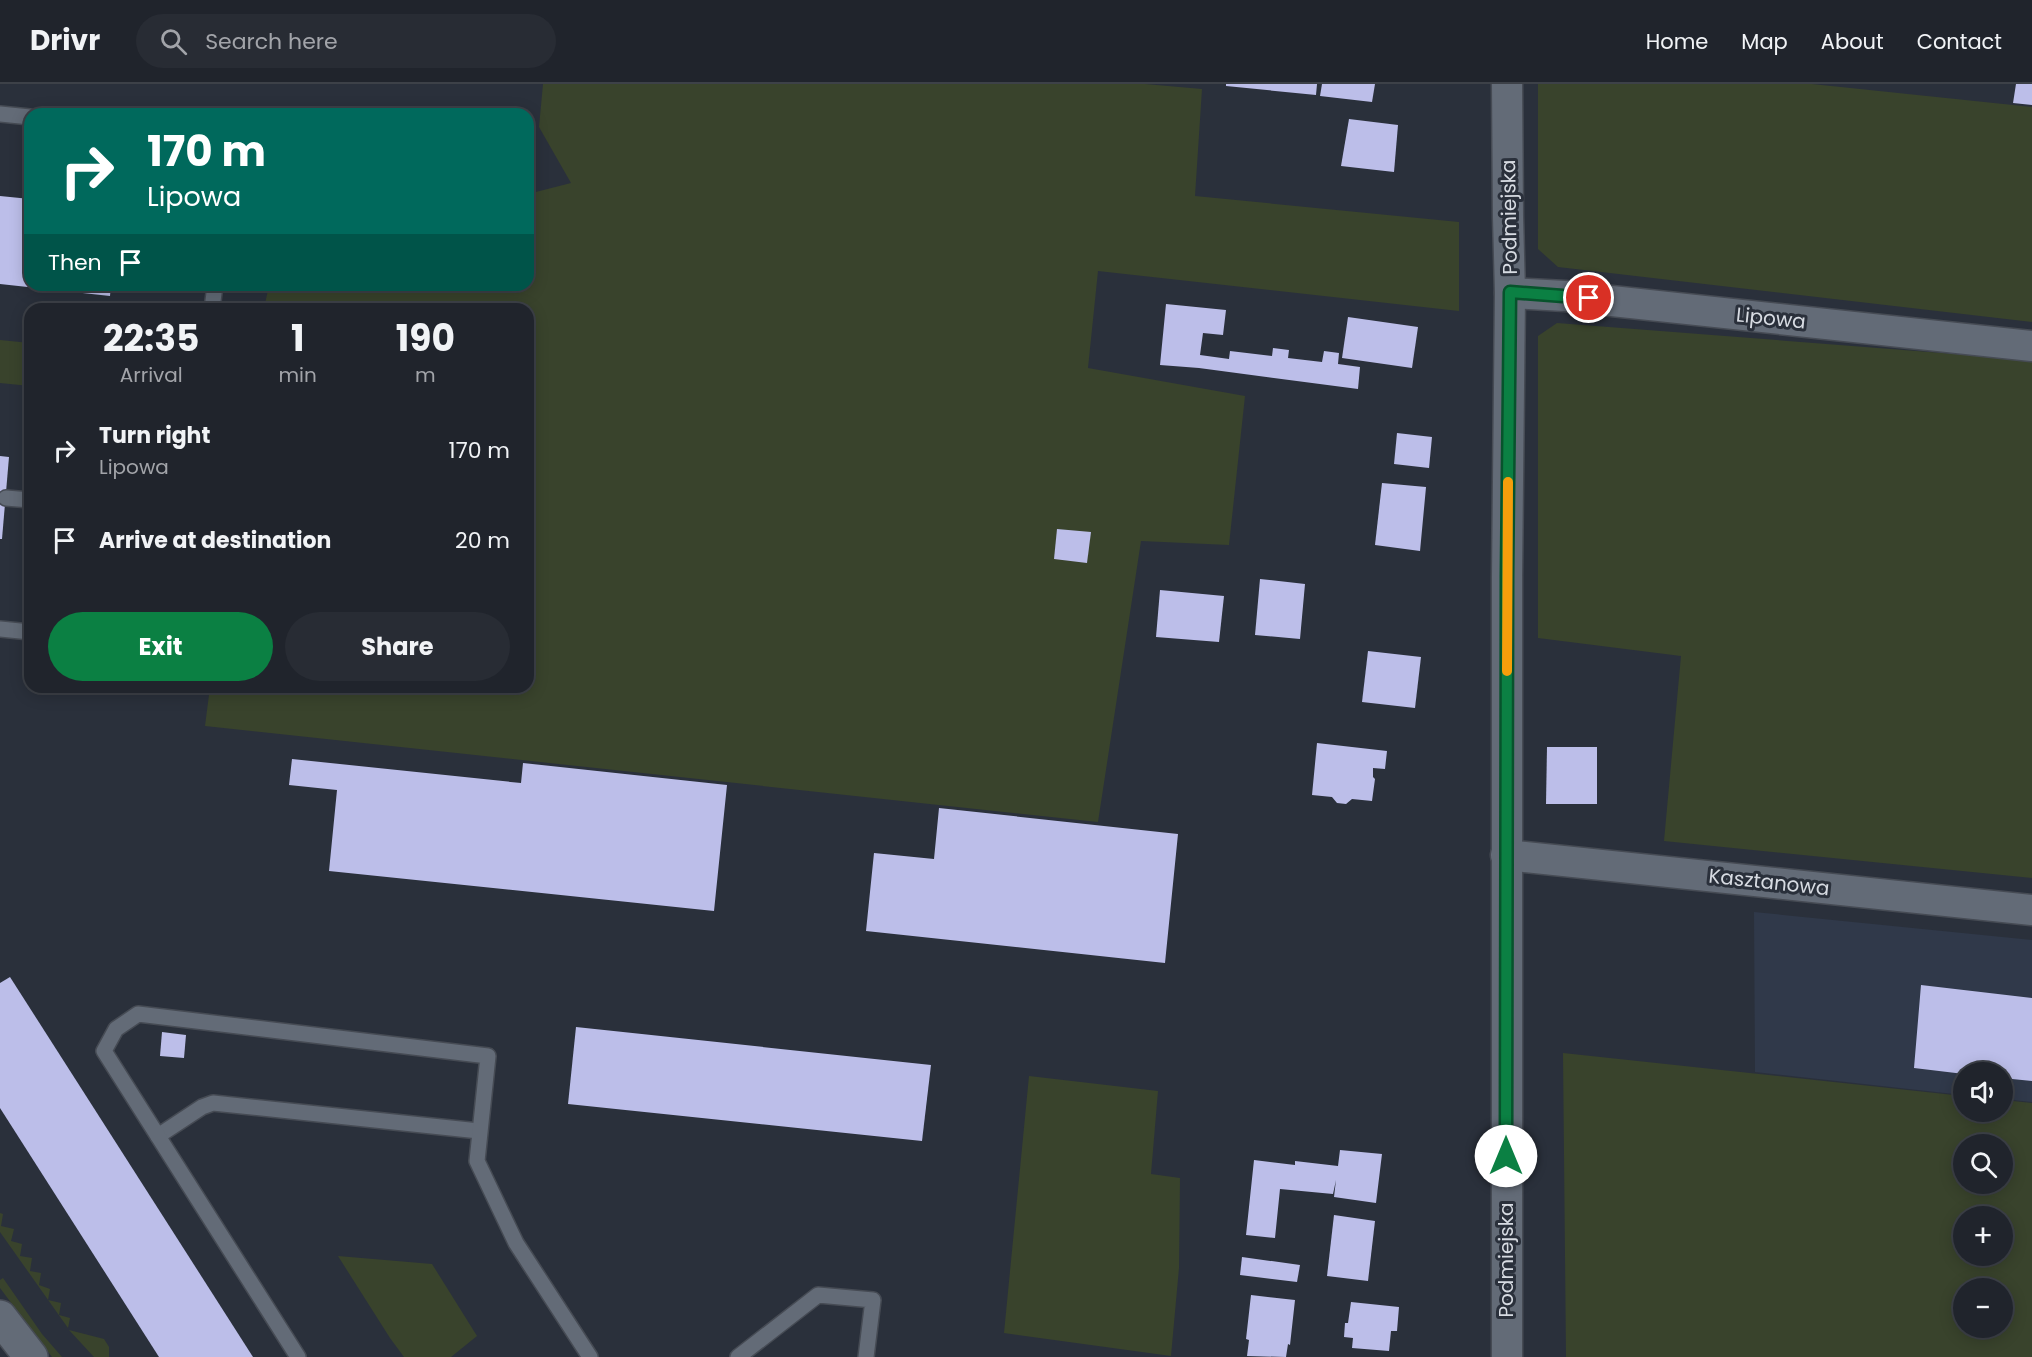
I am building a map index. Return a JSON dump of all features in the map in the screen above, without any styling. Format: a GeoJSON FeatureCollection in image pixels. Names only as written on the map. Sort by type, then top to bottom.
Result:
{"type":"FeatureCollection","features":[{"type":"Feature","properties":{"kind":"street","name":"Podmiejska"},"geometry":{"type":"LineString","coordinates":[[1507,84],[1510,292],[1506,855],[1507,1357]]}},
{"type":"Feature","properties":{"kind":"street","name":"Lipowa"},"geometry":{"type":"LineString","coordinates":[[1510,292],[1577,297],[2032,346]]}},
{"type":"Feature","properties":{"kind":"street","name":"Kasztanowa"},"geometry":{"type":"LineString","coordinates":[[1506,855],[2032,910]]}},
{"type":"Feature","properties":{"kind":"street"},"geometry":{"type":"LineString","coordinates":[[0,1317],[31,1357]]}},
{"type":"Feature","properties":{"kind":"lane"},"geometry":{"type":"LineString","coordinates":[[0,114],[24,116]]}},
{"type":"Feature","properties":{"kind":"lane"},"geometry":{"type":"LineString","coordinates":[[6,498],[24,500]]}},
{"type":"Feature","properties":{"kind":"lane"},"geometry":{"type":"LineString","coordinates":[[0,629],[24,631]]}},
{"type":"Feature","properties":{"kind":"lane"},"geometry":{"type":"LineString","coordinates":[[298,1357],[104,1051],[116,1029],[138,1014],[488,1056],[477,1161],[516,1242],[590,1357]]}},
{"type":"Feature","properties":{"kind":"lane"},"geometry":{"type":"LineString","coordinates":[[158,1136],[202,1107],[213,1103],[479,1131]]}},
{"type":"Feature","properties":{"kind":"lane"},"geometry":{"type":"LineString","coordinates":[[738,1357],[818,1294],[873,1300],[866,1357]]}},
{"type":"Feature","properties":{"kind":"shaded area"},"geometry":{"type":"Polygon","coordinates":[[[1754,912],[2032,940],[2032,1102],[2013,1100],[2013,1062],[1953,1062],[1953,1094],[1755,1072],[1754,912]]]}},
{"type":"Feature","properties":{"kind":"green space"},"geometry":{"type":"Polygon","coordinates":[[[543,84],[1145,84],[1202,89],[1195,196],[1459,222],[1459,311],[1098,271],[1088,368],[1245,396],[1229,545],[1141,541],[1098,822],[205,726],[209,693],[534,693],[534,303],[265,303],[268,291],[534,291],[534,192],[571,183],[539,127],[543,84]]]}},
{"type":"Feature","properties":{"kind":"green space"},"geometry":{"type":"Polygon","coordinates":[[[1538,84],[1812,84],[2032,107],[2032,322],[1558,267],[1538,249],[1538,84]]]}},
{"type":"Feature","properties":{"kind":"green space"},"geometry":{"type":"Polygon","coordinates":[[[1557,323],[2032,360],[2032,878],[1664,841],[1681,656],[1538,638],[1538,336],[1557,323]]]}},
{"type":"Feature","properties":{"kind":"green space"},"geometry":{"type":"Polygon","coordinates":[[[0,340],[24,342],[24,385],[0,383],[0,340]]]}},
{"type":"Feature","properties":{"kind":"green space"},"geometry":{"type":"Polygon","coordinates":[[[1563,1053],[1953,1095],[1953,1122],[2013,1122],[2013,1101],[2032,1103],[2032,1357],[1566,1357],[1563,1053]]]}},
{"type":"Feature","properties":{"kind":"green space"},"geometry":{"type":"Polygon","coordinates":[[[1029,1076],[1158,1091],[1151,1174],[1180,1178],[1179,1268],[1171,1356],[1004,1333],[1029,1076]]]}},
{"type":"Feature","properties":{"kind":"green space"},"geometry":{"type":"Polygon","coordinates":[[[0,1213],[3,1214],[1,1226],[14,1229],[11,1241],[22,1244],[20,1256],[32,1258],[30,1271],[41,1273],[39,1285],[50,1289],[48,1300],[0,1232],[0,1213]]]}},
{"type":"Feature","properties":{"kind":"green space"},"geometry":{"type":"Polygon","coordinates":[[[338,1256],[432,1264],[477,1336],[451,1357],[404,1357],[338,1256]]]}},
{"type":"Feature","properties":{"kind":"green space"},"geometry":{"type":"Polygon","coordinates":[[[3,1278],[42,1334],[62,1357],[52,1357],[0,1288],[0,1280],[3,1278]]]}},
{"type":"Feature","properties":{"kind":"green space"},"geometry":{"type":"Polygon","coordinates":[[[48,1300],[61,1303],[59,1315],[70,1318],[68,1328],[48,1300]]]}},
{"type":"Feature","properties":{"kind":"green space"},"geometry":{"type":"Polygon","coordinates":[[[69,1330],[104,1339],[109,1347],[109,1357],[94,1357],[69,1330]]]}},
{"type":"Feature","properties":{"kind":"building"},"geometry":{"type":"Polygon","coordinates":[[[1226,84],[1317,84],[1316,95],[1226,86],[1226,84]]]}},
{"type":"Feature","properties":{"kind":"building"},"geometry":{"type":"Polygon","coordinates":[[[1322,84],[1375,84],[1372,102],[1320,96],[1322,84]]]}},
{"type":"Feature","properties":{"kind":"building"},"geometry":{"type":"Polygon","coordinates":[[[2016,84],[2032,84],[2032,105],[2013,103],[2016,84]]]}},
{"type":"Feature","properties":{"kind":"building"},"geometry":{"type":"Polygon","coordinates":[[[1349,119],[1398,125],[1394,172],[1341,166],[1349,119]]]}},
{"type":"Feature","properties":{"kind":"building"},"geometry":{"type":"Polygon","coordinates":[[[0,196],[24,198],[24,287],[0,284],[0,196]]]}},
{"type":"Feature","properties":{"kind":"building"},"geometry":{"type":"Polygon","coordinates":[[[64,291],[110,291],[110,296],[64,291]]]}},
{"type":"Feature","properties":{"kind":"building"},"geometry":{"type":"Polygon","coordinates":[[[1166,304],[1226,310],[1223,335],[1203,333],[1200,355],[1229,359],[1230,351],[1272,356],[1273,348],[1289,350],[1288,358],[1322,362],[1324,351],[1339,353],[1338,364],[1360,367],[1358,389],[1160,365],[1166,304]]]}},
{"type":"Feature","properties":{"kind":"building"},"geometry":{"type":"Polygon","coordinates":[[[1348,317],[1418,327],[1412,368],[1342,358],[1348,317]]]}},
{"type":"Feature","properties":{"kind":"building"},"geometry":{"type":"Polygon","coordinates":[[[1397,433],[1432,437],[1429,468],[1394,464],[1397,433]]]}},
{"type":"Feature","properties":{"kind":"building"},"geometry":{"type":"Polygon","coordinates":[[[0,456],[9,457],[2,539],[0,539],[0,456]]]}},
{"type":"Feature","properties":{"kind":"building"},"geometry":{"type":"Polygon","coordinates":[[[1382,483],[1426,487],[1420,551],[1375,545],[1382,483]]]}},
{"type":"Feature","properties":{"kind":"building"},"geometry":{"type":"Polygon","coordinates":[[[1057,529],[1091,532],[1087,563],[1054,559],[1057,529]]]}},
{"type":"Feature","properties":{"kind":"building"},"geometry":{"type":"Polygon","coordinates":[[[1260,579],[1305,584],[1300,639],[1255,635],[1260,579]]]}},
{"type":"Feature","properties":{"kind":"building"},"geometry":{"type":"Polygon","coordinates":[[[1160,590],[1224,596],[1219,642],[1156,637],[1160,590]]]}},
{"type":"Feature","properties":{"kind":"building"},"geometry":{"type":"Polygon","coordinates":[[[1368,651],[1421,657],[1415,708],[1362,702],[1368,651]]]}},
{"type":"Feature","properties":{"kind":"building"},"geometry":{"type":"Polygon","coordinates":[[[1317,743],[1387,751],[1385,769],[1373,768],[1375,779],[1372,801],[1352,799],[1346,804],[1337,803],[1332,797],[1312,795],[1317,743]]]}},
{"type":"Feature","properties":{"kind":"building"},"geometry":{"type":"Polygon","coordinates":[[[1547,747],[1597,747],[1597,804],[1546,804],[1547,747]]]}},
{"type":"Feature","properties":{"kind":"building"},"geometry":{"type":"Polygon","coordinates":[[[292,759],[521,783],[523,763],[727,785],[714,911],[329,871],[337,790],[289,785],[292,759]]]}},
{"type":"Feature","properties":{"kind":"building"},"geometry":{"type":"Polygon","coordinates":[[[939,808],[1178,834],[1165,963],[866,931],[874,853],[934,859],[939,808]]]}},
{"type":"Feature","properties":{"kind":"building"},"geometry":{"type":"Polygon","coordinates":[[[10,977],[253,1357],[159,1357],[0,1108],[0,983],[10,977]]]}},
{"type":"Feature","properties":{"kind":"building"},"geometry":{"type":"Polygon","coordinates":[[[1921,985],[2032,998],[2032,1081],[2013,1079],[2013,1062],[1953,1062],[1953,1073],[1914,1068],[1921,985]]]}},
{"type":"Feature","properties":{"kind":"building"},"geometry":{"type":"Polygon","coordinates":[[[576,1027],[931,1065],[922,1141],[568,1104],[576,1027]]]}},
{"type":"Feature","properties":{"kind":"building"},"geometry":{"type":"Polygon","coordinates":[[[162,1032],[186,1035],[184,1058],[160,1056],[162,1032]]]}},
{"type":"Feature","properties":{"kind":"building"},"geometry":{"type":"Polygon","coordinates":[[[1340,1150],[1382,1154],[1376,1203],[1334,1197],[1336,1180],[1333,1194],[1280,1189],[1275,1238],[1246,1235],[1254,1160],[1295,1165],[1295,1161],[1338,1166],[1340,1150]]]}},
{"type":"Feature","properties":{"kind":"building"},"geometry":{"type":"Polygon","coordinates":[[[1334,1215],[1375,1221],[1368,1281],[1327,1276],[1334,1215]]]}},
{"type":"Feature","properties":{"kind":"building"},"geometry":{"type":"Polygon","coordinates":[[[1242,1257],[1300,1265],[1297,1282],[1240,1275],[1242,1257]]]}},
{"type":"Feature","properties":{"kind":"building"},"geometry":{"type":"Polygon","coordinates":[[[1251,1295],[1295,1300],[1290,1345],[1288,1344],[1286,1357],[1247,1356],[1249,1340],[1246,1339],[1251,1295]]]}},
{"type":"Feature","properties":{"kind":"building"},"geometry":{"type":"Polygon","coordinates":[[[1351,1302],[1399,1307],[1397,1331],[1391,1331],[1389,1351],[1352,1348],[1353,1338],[1344,1337],[1351,1302]]]}},
{"type":"Feature","properties":{"kind":"slow traffic"},"geometry":{"type":"LineString","coordinates":[[1507,671],[1508,482]]}},
{"type":"Feature","properties":{"kind":"route"},"geometry":{"type":"LineString","coordinates":[[1506,1156],[1510,292],[1589,298]]}}]}
